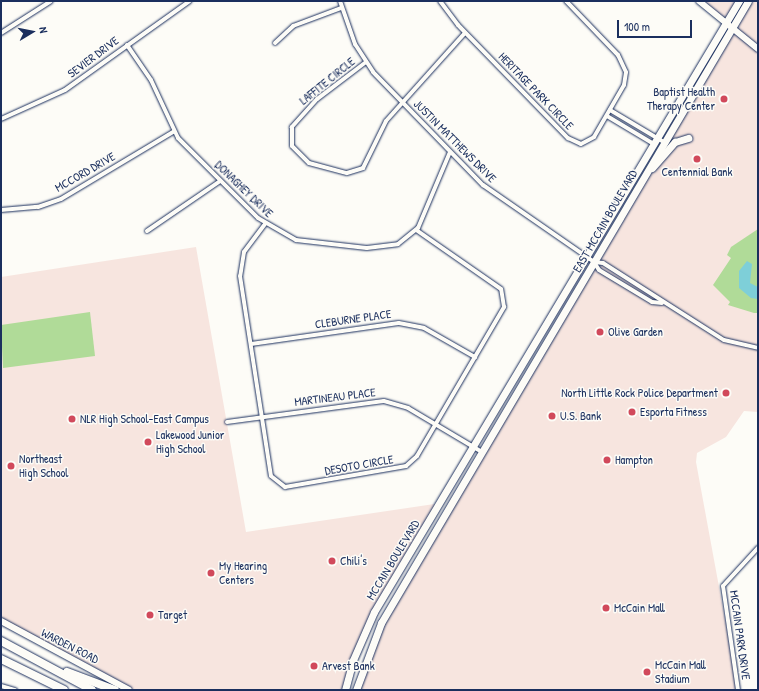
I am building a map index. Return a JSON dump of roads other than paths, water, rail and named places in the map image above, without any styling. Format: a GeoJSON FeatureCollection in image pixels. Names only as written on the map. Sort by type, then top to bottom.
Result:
{"type":"FeatureCollection","features":[{"type":"Feature","properties":{"kind":"highway"},"geometry":{"type":"LineString","coordinates":[[1,641],[92,690]]}},
{"type":"Feature","properties":{"kind":"highway"},"geometry":{"type":"LineString","coordinates":[[1,659],[64,690]]}},
{"type":"Feature","properties":{"kind":"highway"},"geometry":{"type":"LineString","coordinates":[[44,664],[115,690]]}},
{"type":"Feature","properties":{"kind":"main road","name":"EAST MCCAIN BOULEVARD"},"geometry":{"type":"LineString","coordinates":[[474,447],[655,140],[739,1]]}},
{"type":"Feature","properties":{"kind":"main road","name":"EAST MCCAIN BOULEVARD"},"geometry":{"type":"LineString","coordinates":[[482,452],[748,1]]}},
{"type":"Feature","properties":{"kind":"main road"},"geometry":{"type":"LineString","coordinates":[[644,177],[675,142],[688,138]]}},
{"type":"Feature","properties":{"kind":"main road","name":"MCCAIN BOULEVARD"},"geometry":{"type":"LineString","coordinates":[[345,690],[353,660],[374,612],[474,447]]}},
{"type":"Feature","properties":{"kind":"main road","name":"MCCAIN BOULEVARD"},"geometry":{"type":"LineString","coordinates":[[356,690],[381,622],[482,452]]}},
{"type":"Feature","properties":{"kind":"street"},"geometry":{"type":"LineString","coordinates":[[1,33],[51,1]]}},
{"type":"Feature","properties":{"kind":"street","name":"SEVIER DRIVE"},"geometry":{"type":"LineString","coordinates":[[1,119],[65,90],[190,1]]}},
{"type":"Feature","properties":{"kind":"street","name":"JUSTIN MATTHEWS DRIVE"},"geometry":{"type":"LineString","coordinates":[[340,1],[341,8],[366,62],[450,152],[494,194],[594,262]]}},
{"type":"Feature","properties":{"kind":"street","name":"HERITAGE PARK CIRCLE"},"geometry":{"type":"LineString","coordinates":[[440,1],[465,33],[573,142],[589,141],[607,116],[624,86],[624,64],[566,1]]}},
{"type":"Feature","properties":{"kind":"street"},"geometry":{"type":"LineString","coordinates":[[700,1],[758,49]]}},
{"type":"Feature","properties":{"kind":"street"},"geometry":{"type":"LineString","coordinates":[[275,43],[293,26],[341,8]]}},
{"type":"Feature","properties":{"kind":"street"},"geometry":{"type":"LineString","coordinates":[[402,102],[465,33]]}},
{"type":"Feature","properties":{"kind":"street","name":"DONAGHEY DRIVE"},"geometry":{"type":"LineString","coordinates":[[127,45],[151,80],[173,132],[220,181],[265,224],[308,244],[367,248],[398,244],[416,230],[450,152]]}},
{"type":"Feature","properties":{"kind":"street","name":"LAFFITE CIRCLE"},"geometry":{"type":"LineString","coordinates":[[366,62],[300,117],[290,131],[294,149],[320,168],[347,173],[361,170],[386,121],[402,102]]}},
{"type":"Feature","properties":{"kind":"street"},"geometry":{"type":"LineString","coordinates":[[610,110],[662,145]]}},
{"type":"Feature","properties":{"kind":"street"},"geometry":{"type":"LineString","coordinates":[[607,116],[662,145]]}},
{"type":"Feature","properties":{"kind":"street","name":"MCCORD DRIVE"},"geometry":{"type":"LineString","coordinates":[[1,210],[38,207],[61,199],[173,132]]}},
{"type":"Feature","properties":{"kind":"street"},"geometry":{"type":"LineString","coordinates":[[147,231],[220,181]]}},
{"type":"Feature","properties":{"kind":"street","name":"DESOTO CIRCLE"},"geometry":{"type":"LineString","coordinates":[[265,224],[248,244],[241,264],[251,344],[272,476],[285,487],[401,468],[416,456],[504,307],[504,295],[416,230]]}},
{"type":"Feature","properties":{"kind":"street"},"geometry":{"type":"LineString","coordinates":[[594,262],[599,270],[652,302],[662,303]]}},
{"type":"Feature","properties":{"kind":"street"},"geometry":{"type":"LineString","coordinates":[[594,262],[603,263],[650,291],[662,303],[724,340],[758,348]]}},
{"type":"Feature","properties":{"kind":"street","name":"CLEBURNE PLACE"},"geometry":{"type":"LineString","coordinates":[[251,344],[399,323],[432,332],[475,356]]}},
{"type":"Feature","properties":{"kind":"street","name":"MARTINEAU PLACE"},"geometry":{"type":"LineString","coordinates":[[227,422],[375,400],[408,408],[482,452]]}},
{"type":"Feature","properties":{"kind":"street","name":"MCCAIN PARK DRIVE"},"geometry":{"type":"LineString","coordinates":[[738,690],[723,586],[758,548]]}},
{"type":"Feature","properties":{"kind":"street","name":"WARDEN ROAD"},"geometry":{"type":"LineString","coordinates":[[1,621],[129,690]]}},
{"type":"Feature","properties":{"kind":"street"},"geometry":{"type":"LineString","coordinates":[[1,686],[15,690]]}},
{"type":"Feature","properties":{"kind":"water"},"geometry":{"type":"Polygon","coordinates":[[[747,261],[752,264],[750,283],[758,287],[758,299],[751,298],[739,288],[739,271],[747,261]]]}},
{"type":"Feature","properties":{"kind":"place","name":"Baptist Health Therapy Center"},"geometry":{"type":"Point","coordinates":[724,99]}},
{"type":"Feature","properties":{"kind":"place","name":"Centennial Bank"},"geometry":{"type":"Point","coordinates":[697,159]}},
{"type":"Feature","properties":{"kind":"place","name":"Olive Garden"},"geometry":{"type":"Point","coordinates":[600,332]}},
{"type":"Feature","properties":{"kind":"place","name":"North Little Rock Police Department"},"geometry":{"type":"Point","coordinates":[726,393]}},
{"type":"Feature","properties":{"kind":"place","name":"Esporta Fitness"},"geometry":{"type":"Point","coordinates":[632,412]}},
{"type":"Feature","properties":{"kind":"place","name":"U.S. Bank"},"geometry":{"type":"Point","coordinates":[552,416]}},
{"type":"Feature","properties":{"kind":"place","name":"NLR High School-East Campus"},"geometry":{"type":"Point","coordinates":[72,419]}},
{"type":"Feature","properties":{"kind":"place","name":"Lakewood Junior High School"},"geometry":{"type":"Point","coordinates":[148,442]}},
{"type":"Feature","properties":{"kind":"place","name":"Hampton"},"geometry":{"type":"Point","coordinates":[607,460]}},
{"type":"Feature","properties":{"kind":"place","name":"Northeast High School"},"geometry":{"type":"Point","coordinates":[11,466]}},
{"type":"Feature","properties":{"kind":"place","name":"Chili's"},"geometry":{"type":"Point","coordinates":[332,561]}},
{"type":"Feature","properties":{"kind":"place","name":"My Hearing Centers"},"geometry":{"type":"Point","coordinates":[211,573]}},
{"type":"Feature","properties":{"kind":"place","name":"McCain Mall"},"geometry":{"type":"Point","coordinates":[606,608]}},
{"type":"Feature","properties":{"kind":"place","name":"Target"},"geometry":{"type":"Point","coordinates":[150,615]}},
{"type":"Feature","properties":{"kind":"place","name":"Arvest Bank"},"geometry":{"type":"Point","coordinates":[314,666]}},
{"type":"Feature","properties":{"kind":"place","name":"McCain Mall Stadium"},"geometry":{"type":"Point","coordinates":[647,672]}}]}
